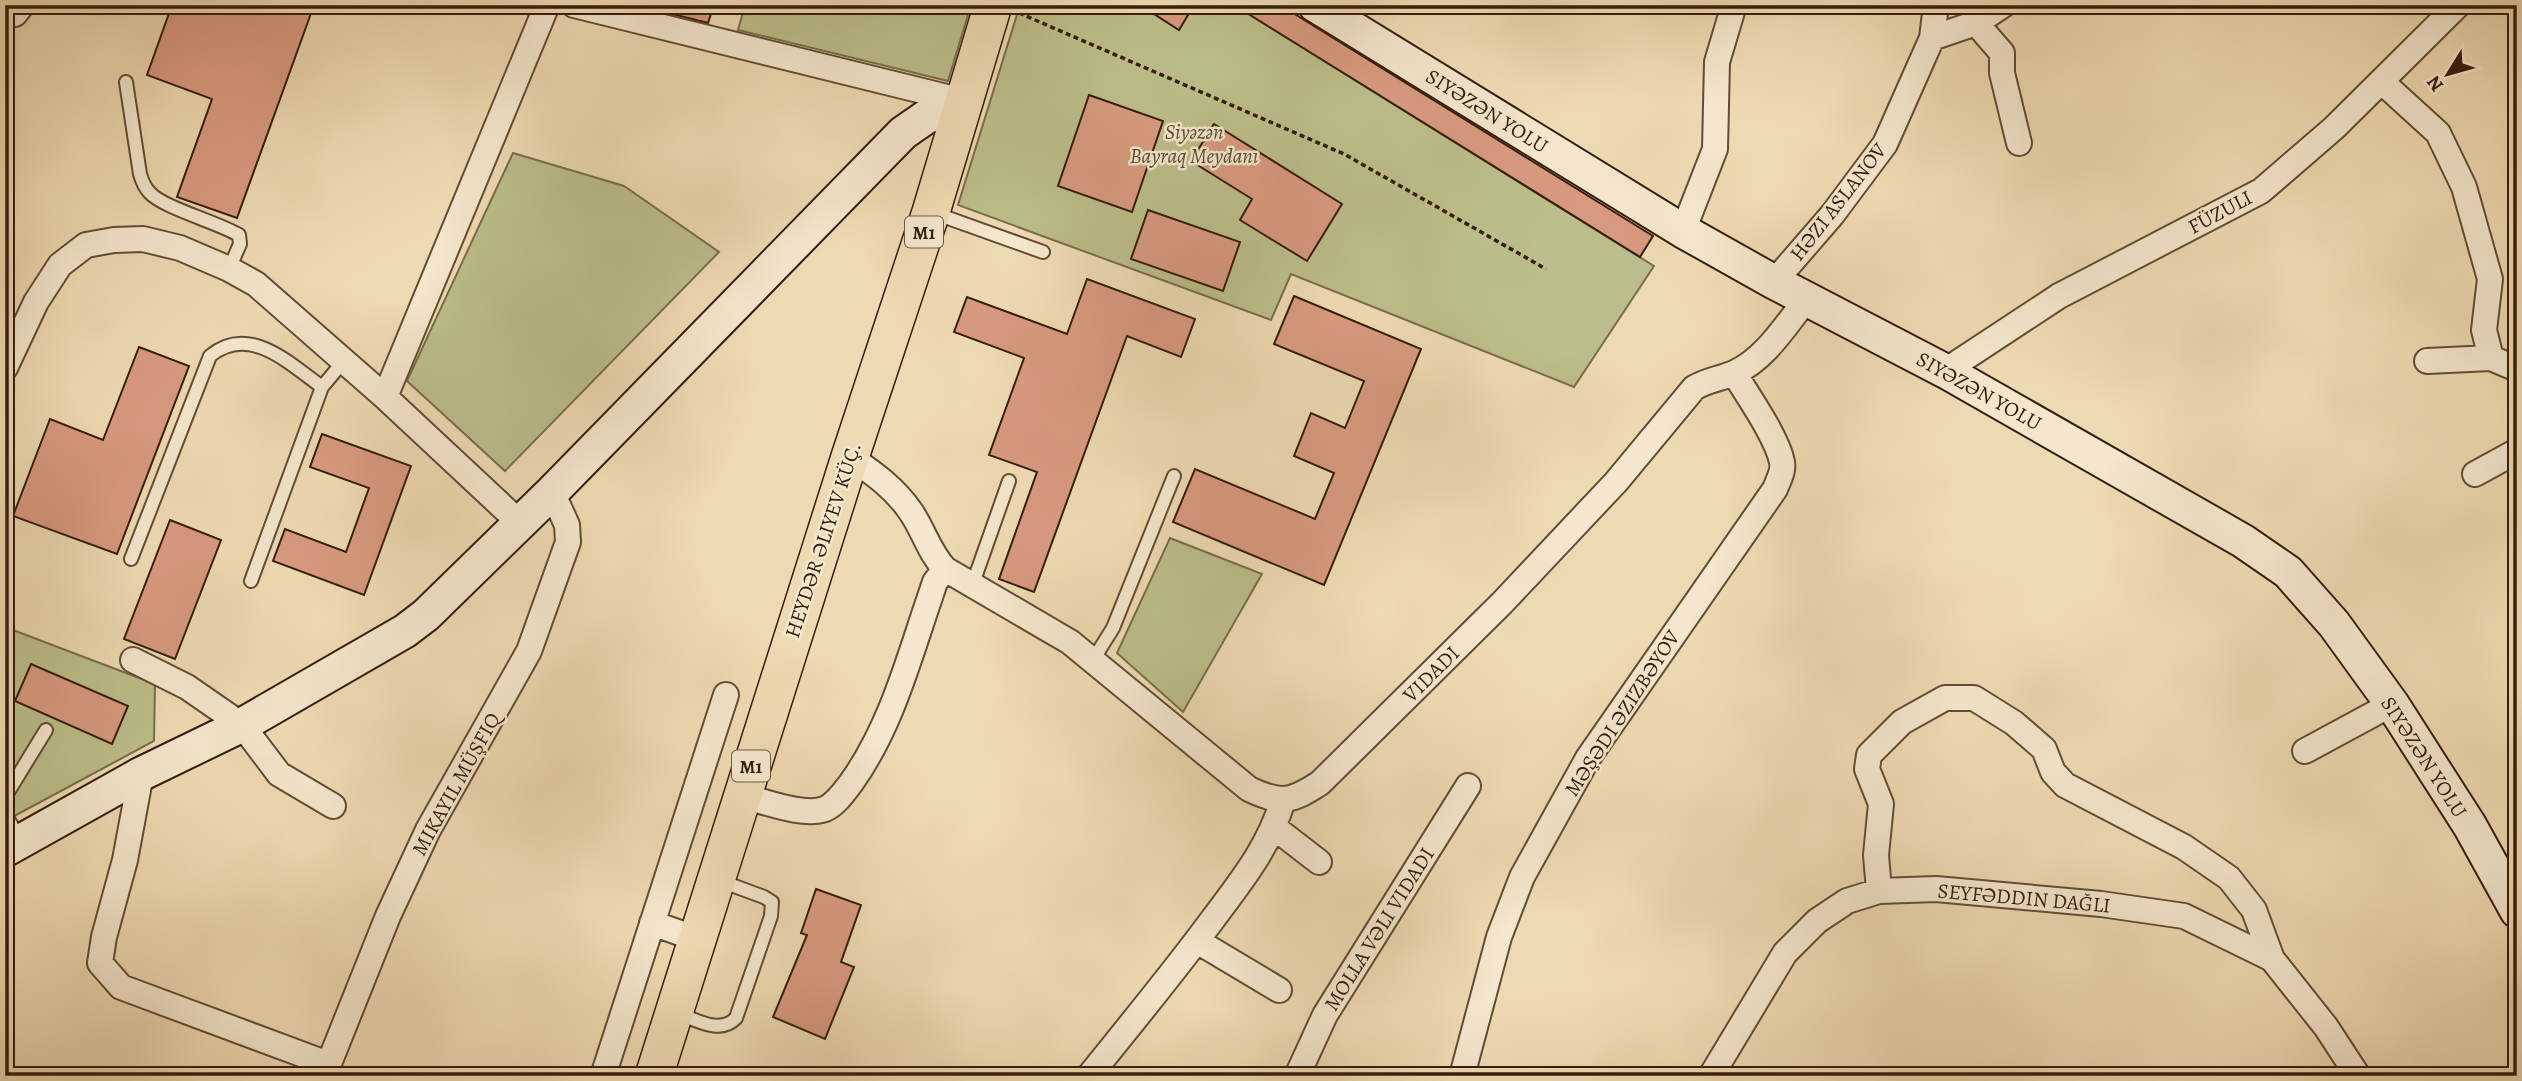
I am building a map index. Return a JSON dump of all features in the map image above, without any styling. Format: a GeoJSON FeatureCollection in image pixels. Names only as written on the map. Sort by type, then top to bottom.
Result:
{"type":"FeatureCollection","features":[{"type":"Feature","properties":{"kind":"main road","name":"HEYDƏR ƏLIYEV KÜÇ."},"geometry":{"type":"LineString","coordinates":[[654,1076],[850,457],[931,212],[963,100],[1005,9]]}},
{"type":"Feature","properties":{"kind":"street"},"geometry":{"type":"LineString","coordinates":[[5,16],[15,14],[22,5]]}},
{"type":"Feature","properties":{"kind":"street"},"geometry":{"type":"LineString","coordinates":[[385,397],[547,5]]}},
{"type":"Feature","properties":{"kind":"street"},"geometry":{"type":"LineString","coordinates":[[574,5],[963,100]]}},
{"type":"Feature","properties":{"kind":"street"},"geometry":{"type":"LineString","coordinates":[[1683,231],[1715,149],[1717,62],[1734,5]]}},
{"type":"Feature","properties":{"kind":"street","name":"HƏZI ASLANOV"},"geometry":{"type":"LineString","coordinates":[[1774,282],[1832,215],[1885,144],[1932,38],[1936,5]]}},
{"type":"Feature","properties":{"kind":"street"},"geometry":{"type":"LineString","coordinates":[[1932,38],[1976,23],[2003,5]]}},
{"type":"Feature","properties":{"kind":"street","name":"FÜZULI"},"geometry":{"type":"LineString","coordinates":[[1945,371],[2059,296],[2261,191],[2334,128],[2458,5]]}},
{"type":"Feature","properties":{"kind":"street","name":"SIYƏZƏN YOLU"},"geometry":{"type":"LineString","coordinates":[[1331,10],[1683,231],[1945,371],[2243,541],[2288,572],[2334,624],[2392,705],[2470,826],[2517,911]]}},
{"type":"Feature","properties":{"kind":"street"},"geometry":{"type":"LineString","coordinates":[[1976,23],[2002,53],[2002,73],[2019,143]]}},
{"type":"Feature","properties":{"kind":"street"},"geometry":{"type":"LineString","coordinates":[[2382,82],[2438,132],[2465,187],[2490,279],[2484,330],[2491,358]]}},
{"type":"Feature","properties":{"kind":"street"},"geometry":{"type":"LineString","coordinates":[[10,835],[242,725],[405,631],[426,615],[521,524],[902,133],[926,117],[963,100]]}},
{"type":"Feature","properties":{"kind":"street"},"geometry":{"type":"LineString","coordinates":[[5,368],[36,302],[60,265],[86,245],[144,239],[180,247],[256,284],[385,397],[521,524]]}},
{"type":"Feature","properties":{"kind":"street","name":"VIDADI"},"geometry":{"type":"LineString","coordinates":[[1283,800],[1300,797],[1320,783],[1493,612],[1616,482],[1694,388],[1706,380],[1734,373],[1762,354],[1807,299]]}},
{"type":"Feature","properties":{"kind":"street"},"geometry":{"type":"LineString","coordinates":[[2427,361],[2491,358],[2517,369]]}},
{"type":"Feature","properties":{"kind":"street","name":"MƏŞƏDI ƏZIZBƏYOV"},"geometry":{"type":"LineString","coordinates":[[1462,1076],[1499,937],[1522,877],[1588,758],[1780,477],[1783,465],[1776,445],[1734,373]]}},
{"type":"Feature","properties":{"kind":"street"},"geometry":{"type":"LineString","coordinates":[[2475,474],[2517,451]]}},
{"type":"Feature","properties":{"kind":"street"},"geometry":{"type":"LineString","coordinates":[[850,457],[900,496],[913,515],[933,556],[945,569],[1070,642],[1249,789],[1283,800],[1275,828],[1256,861],[1197,941],[1089,1076]]}},
{"type":"Feature","properties":{"kind":"street"},"geometry":{"type":"LineString","coordinates":[[141,774],[125,860],[104,937],[100,963],[121,987],[326,1070],[388,916],[428,830],[529,651],[568,542],[567,525],[552,492]]}},
{"type":"Feature","properties":{"kind":"street"},"geometry":{"type":"LineString","coordinates":[[742,796],[808,812],[827,808],[842,795],[870,756],[894,704],[930,597],[945,569]]}},
{"type":"Feature","properties":{"kind":"street"},"geometry":{"type":"LineString","coordinates":[[133,660],[187,687],[242,725],[279,774],[333,806]]}},
{"type":"Feature","properties":{"kind":"street"},"geometry":{"type":"LineString","coordinates":[[603,1076],[726,695]]}},
{"type":"Feature","properties":{"kind":"street"},"geometry":{"type":"LineString","coordinates":[[1879,891],[1876,855],[1881,804],[1867,769],[1869,755],[1902,722],[1945,698],[1974,698],[2014,723],[2044,749],[2053,772],[2065,785],[2184,846],[2229,878],[2254,910],[2272,959],[2326,1027],[2358,1076]]}},
{"type":"Feature","properties":{"kind":"street"},"geometry":{"type":"LineString","coordinates":[[2305,751],[2392,705]]}},
{"type":"Feature","properties":{"kind":"street","name":"MOLLA VƏLI VIDADI"},"geometry":{"type":"LineString","coordinates":[[1297,1076],[1325,1014],[1468,786]]}},
{"type":"Feature","properties":{"kind":"street"},"geometry":{"type":"LineString","coordinates":[[1275,828],[1319,862]]}},
{"type":"Feature","properties":{"kind":"street"},"geometry":{"type":"LineString","coordinates":[[1711,1076],[1785,954],[1817,921],[1847,901],[1879,891],[1936,889],[2101,904],[2184,916],[2272,959]]}},
{"type":"Feature","properties":{"kind":"street"},"geometry":{"type":"LineString","coordinates":[[652,923],[697,939]]}},
{"type":"Feature","properties":{"kind":"street"},"geometry":{"type":"LineString","coordinates":[[1197,941],[1279,990]]}},
{"type":"Feature","properties":{"kind":"lane"},"geometry":{"type":"LineString","coordinates":[[126,82],[140,174],[145,187],[160,201],[239,235],[240,243],[229,269]]}},
{"type":"Feature","properties":{"kind":"lane"},"geometry":{"type":"LineString","coordinates":[[931,212],[1043,252]]}},
{"type":"Feature","properties":{"kind":"lane"},"geometry":{"type":"LineString","coordinates":[[131,559],[210,356],[220,348],[251,344],[265,347],[322,387]]}},
{"type":"Feature","properties":{"kind":"lane"},"geometry":{"type":"LineString","coordinates":[[251,581],[322,387],[343,362]]}},
{"type":"Feature","properties":{"kind":"lane"},"geometry":{"type":"LineString","coordinates":[[1093,660],[1113,628],[1174,475]]}},
{"type":"Feature","properties":{"kind":"lane"},"geometry":{"type":"LineString","coordinates":[[972,586],[1009,481]]}},
{"type":"Feature","properties":{"kind":"lane"},"geometry":{"type":"LineString","coordinates":[[5,797],[46,730]]}},
{"type":"Feature","properties":{"kind":"lane"},"geometry":{"type":"LineString","coordinates":[[674,1012],[719,1027],[729,1025],[736,1018],[771,916],[772,902],[716,879]]}},
{"type":"Feature","properties":{"kind":"path"},"geometry":{"type":"LineString","coordinates":[[1005,9],[1345,154],[1546,269]]}},
{"type":"Feature","properties":{"kind":"green space"},"geometry":{"type":"Polygon","coordinates":[[[745,5],[971,5],[948,81],[738,30],[745,5]]]}},
{"type":"Feature","properties":{"kind":"green space","name":"Siyəzən Bayraq Meydanı"},"geometry":{"type":"Polygon","coordinates":[[[1020,5],[1234,5],[1654,266],[1574,387],[1291,274],[1271,320],[958,205],[1020,5]]]}},
{"type":"Feature","properties":{"kind":"green space"},"geometry":{"type":"Polygon","coordinates":[[[513,153],[624,186],[719,252],[505,471],[407,381],[513,153]]]}},
{"type":"Feature","properties":{"kind":"green space"},"geometry":{"type":"Polygon","coordinates":[[[1170,538],[1262,574],[1183,712],[1117,653],[1170,538]]]}},
{"type":"Feature","properties":{"kind":"green space"},"geometry":{"type":"Polygon","coordinates":[[[5,627],[155,684],[154,741],[5,821],[5,627]]]}},
{"type":"Feature","properties":{"kind":"building"},"geometry":{"type":"Polygon","coordinates":[[[172,5],[314,5],[237,218],[177,197],[212,99],[147,75],[172,5]]]}},
{"type":"Feature","properties":{"kind":"building"},"geometry":{"type":"Polygon","coordinates":[[[649,5],[714,5],[708,23],[652,9],[649,5]]]}},
{"type":"Feature","properties":{"kind":"building"},"geometry":{"type":"Polygon","coordinates":[[[1140,5],[1194,5],[1179,30],[1140,5]]]}},
{"type":"Feature","properties":{"kind":"building"},"geometry":{"type":"Polygon","coordinates":[[[1234,5],[1280,5],[1653,236],[1640,257],[1234,5]]]}},
{"type":"Feature","properties":{"kind":"building"},"geometry":{"type":"Polygon","coordinates":[[[1089,95],[1163,121],[1132,212],[1058,186],[1089,95]]]}},
{"type":"Feature","properties":{"kind":"building"},"geometry":{"type":"Polygon","coordinates":[[[1214,124],[1342,204],[1307,261],[1240,220],[1252,199],[1191,161],[1214,124]]]}},
{"type":"Feature","properties":{"kind":"building"},"geometry":{"type":"Polygon","coordinates":[[[1148,210],[1240,242],[1223,291],[1131,259],[1148,210]]]}},
{"type":"Feature","properties":{"kind":"building"},"geometry":{"type":"Polygon","coordinates":[[[1087,279],[1195,319],[1181,357],[1127,336],[1034,592],[999,579],[1037,472],[989,455],[1024,358],[954,332],[967,297],[1067,334],[1087,279]]]}},
{"type":"Feature","properties":{"kind":"building"},"geometry":{"type":"Polygon","coordinates":[[[1294,296],[1421,349],[1324,585],[1173,522],[1195,469],[1315,519],[1334,473],[1294,456],[1311,413],[1345,428],[1364,381],[1274,344],[1294,296]]]}},
{"type":"Feature","properties":{"kind":"building"},"geometry":{"type":"Polygon","coordinates":[[[139,347],[189,366],[117,554],[13,516],[50,419],[103,440],[139,347]]]}},
{"type":"Feature","properties":{"kind":"building"},"geometry":{"type":"Polygon","coordinates":[[[322,434],[411,466],[364,595],[273,561],[285,529],[346,552],[369,488],[310,467],[322,434]]]}},
{"type":"Feature","properties":{"kind":"building"},"geometry":{"type":"Polygon","coordinates":[[[170,520],[221,540],[175,659],[124,639],[170,520]]]}},
{"type":"Feature","properties":{"kind":"building"},"geometry":{"type":"Polygon","coordinates":[[[31,664],[128,706],[112,744],[15,701],[31,664]]]}},
{"type":"Feature","properties":{"kind":"building"},"geometry":{"type":"Polygon","coordinates":[[[816,889],[861,905],[841,962],[854,967],[825,1039],[773,1017],[807,935],[801,933],[816,889]]]}}]}
